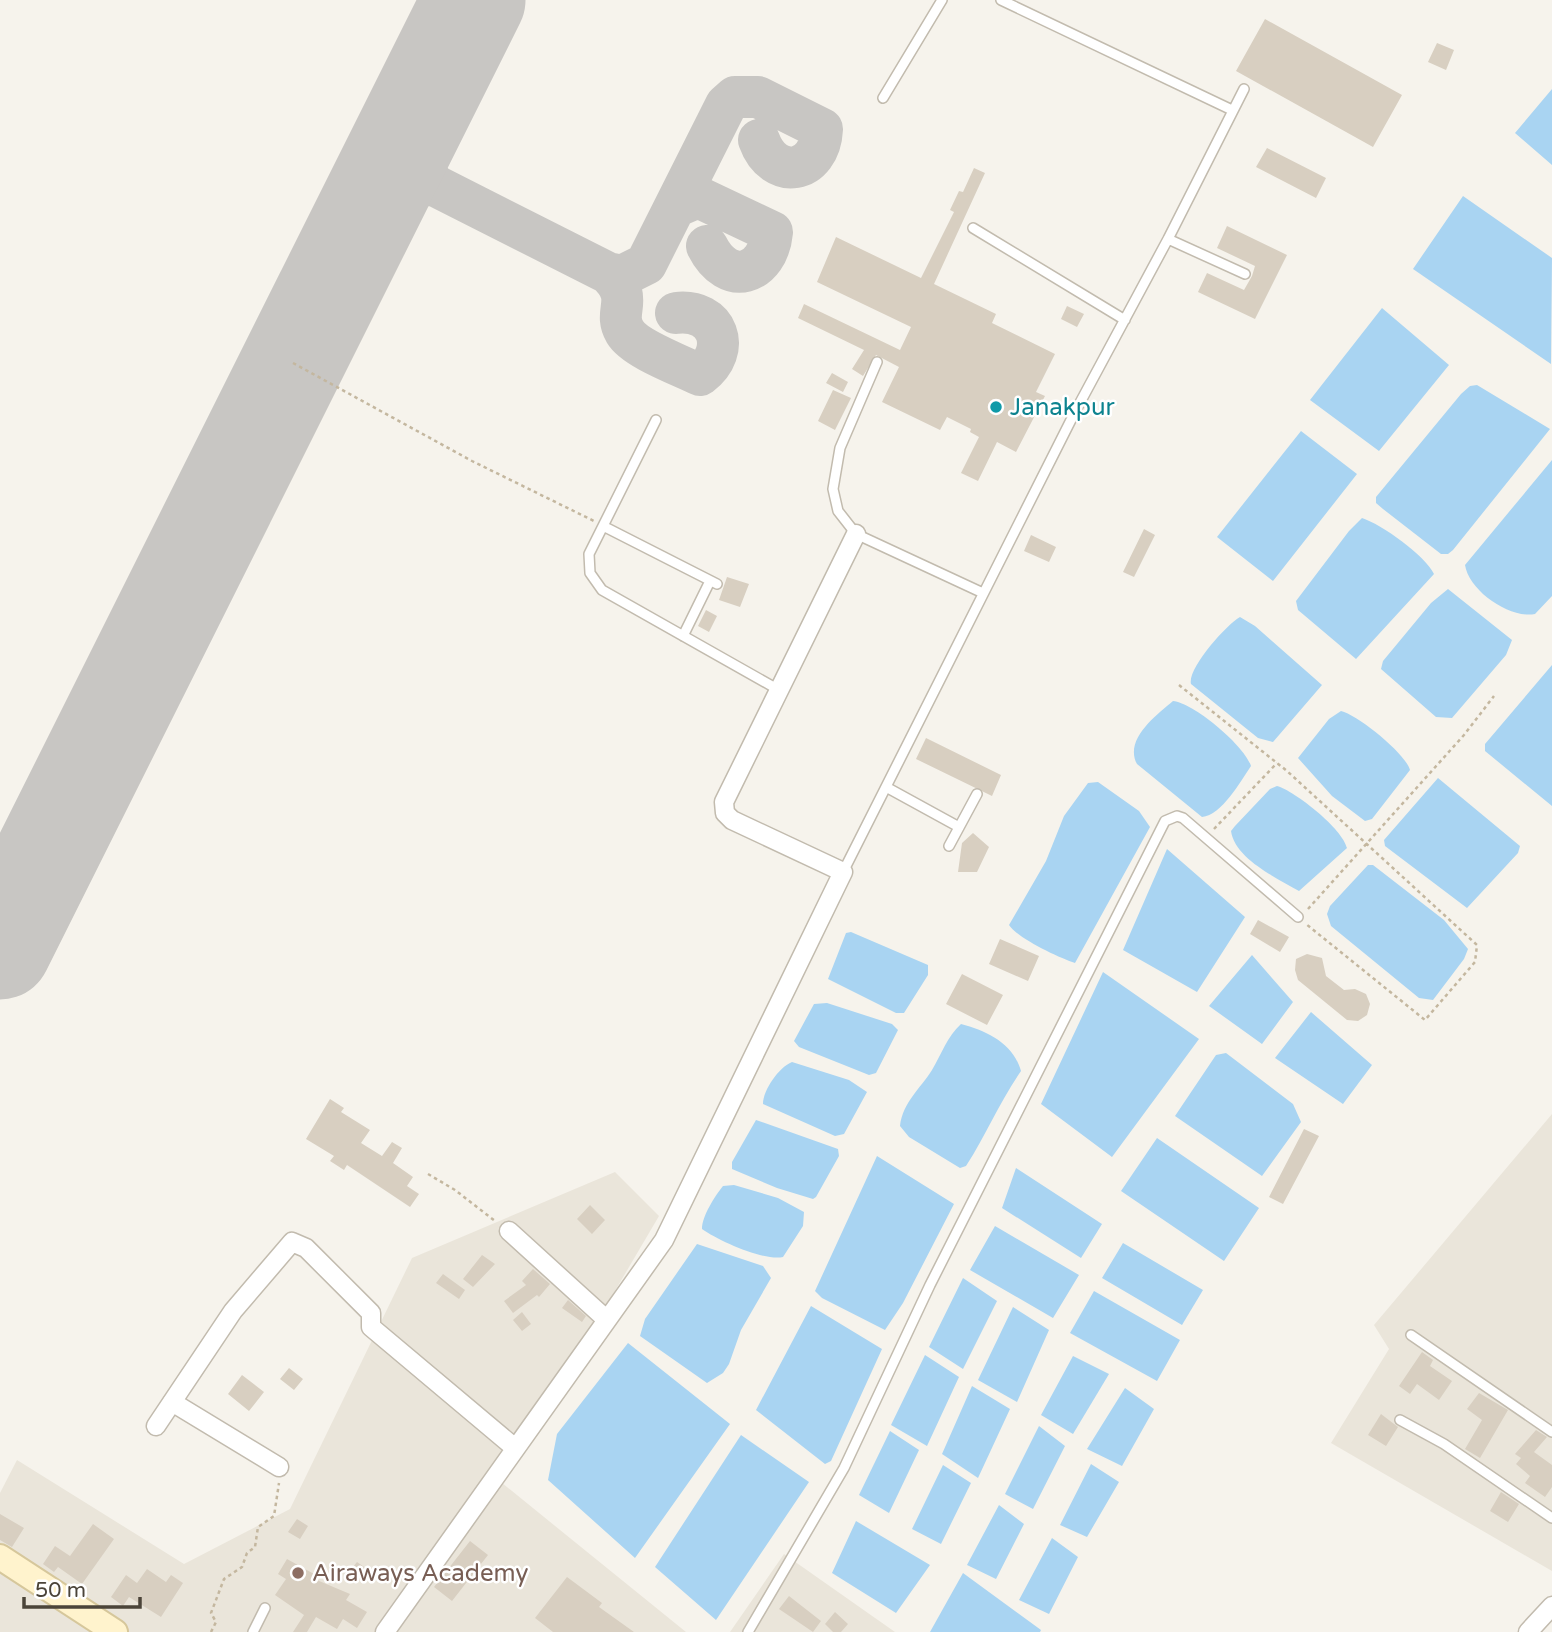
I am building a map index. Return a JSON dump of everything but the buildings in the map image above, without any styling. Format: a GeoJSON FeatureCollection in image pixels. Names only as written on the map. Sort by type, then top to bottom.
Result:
{"type":"FeatureCollection","features":[{"type":"Feature","properties":{"kind":"main road"},"geometry":{"type":"LineString","coordinates":[[0,1557],[115,1632]]}},
{"type":"Feature","properties":{"kind":"street"},"geometry":{"type":"LineString","coordinates":[[385,1632],[664,1240],[843,872],[732,820],[725,813],[724,802],[856,534]]}},
{"type":"Feature","properties":{"kind":"street"},"geometry":{"type":"LineString","coordinates":[[509,1231],[607,1320]]}},
{"type":"Feature","properties":{"kind":"street"},"geometry":{"type":"LineString","coordinates":[[156,1426],[233,1311],[292,1242],[306,1248],[371,1313],[371,1327],[515,1448]]}},
{"type":"Feature","properties":{"kind":"street"},"geometry":{"type":"LineString","coordinates":[[172,1402],[279,1467]]}},
{"type":"Feature","properties":{"kind":"street"},"geometry":{"type":"LineString","coordinates":[[1528,1632],[1552,1606]]}},
{"type":"Feature","properties":{"kind":"lane"},"geometry":{"type":"LineString","coordinates":[[883,98],[942,0]]}},
{"type":"Feature","properties":{"kind":"lane"},"geometry":{"type":"LineString","coordinates":[[1001,0],[1233,110]]}},
{"type":"Feature","properties":{"kind":"lane"},"geometry":{"type":"LineString","coordinates":[[843,872],[983,593],[1244,89]]}},
{"type":"Feature","properties":{"kind":"lane"},"geometry":{"type":"LineString","coordinates":[[973,228],[1125,320]]}},
{"type":"Feature","properties":{"kind":"lane"},"geometry":{"type":"LineString","coordinates":[[1168,239],[1245,274]]}},
{"type":"Feature","properties":{"kind":"lane"},"geometry":{"type":"LineString","coordinates":[[877,362],[840,448],[833,489],[838,511],[856,534],[983,593]]}},
{"type":"Feature","properties":{"kind":"lane"},"geometry":{"type":"LineString","coordinates":[[656,420],[589,554],[590,573],[602,590],[779,690]]}},
{"type":"Feature","properties":{"kind":"lane"},"geometry":{"type":"LineString","coordinates":[[603,526],[714,582],[683,636]]}},
{"type":"Feature","properties":{"kind":"lane"},"geometry":{"type":"LineString","coordinates":[[886,787],[960,827]]}},
{"type":"Feature","properties":{"kind":"lane"},"geometry":{"type":"LineString","coordinates":[[949,846],[977,794]]}},
{"type":"Feature","properties":{"kind":"lane"},"geometry":{"type":"LineString","coordinates":[[748,1632],[844,1468],[936,1273],[1165,821],[1177,816],[1206,837],[1298,917]]}},
{"type":"Feature","properties":{"kind":"lane"},"geometry":{"type":"LineString","coordinates":[[1411,1335],[1552,1432]]}},
{"type":"Feature","properties":{"kind":"lane"},"geometry":{"type":"LineString","coordinates":[[1401,1420],[1444,1444],[1552,1518]]}},
{"type":"Feature","properties":{"kind":"lane"},"geometry":{"type":"LineString","coordinates":[[253,1632],[265,1608]]}},
{"type":"Feature","properties":{"kind":"path"},"geometry":{"type":"LineString","coordinates":[[293,363],[472,461],[603,526]]}},
{"type":"Feature","properties":{"kind":"path"},"geometry":{"type":"LineString","coordinates":[[1179,685],[1277,763],[1367,844],[1477,945],[1475,962],[1425,1020],[1298,917],[1317,901],[1367,844],[1494,696]]}},
{"type":"Feature","properties":{"kind":"path"},"geometry":{"type":"LineString","coordinates":[[1206,837],[1277,763]]}},
{"type":"Feature","properties":{"kind":"path"},"geometry":{"type":"LineString","coordinates":[[428,1174],[455,1190],[509,1231]]}},
{"type":"Feature","properties":{"kind":"path"},"geometry":{"type":"LineString","coordinates":[[211,1632],[216,1622],[211,1613],[220,1585],[242,1567],[247,1553],[255,1547],[258,1527],[274,1516],[278,1484],[286,1470],[279,1467]]}},
{"type":"Feature","properties":{"kind":"shaded area"},"geometry":{"type":"Polygon","coordinates":[[[1552,1114],[1552,1571],[1331,1443],[1389,1349],[1374,1325],[1552,1114]]]}},
{"type":"Feature","properties":{"kind":"shaded area"},"geometry":{"type":"Polygon","coordinates":[[[615,1172],[659,1216],[502,1483],[686,1632],[0,1632],[0,1493],[17,1460],[184,1564],[290,1509],[412,1258],[615,1172]]]}},
{"type":"Feature","properties":{"kind":"shaded area"},"geometry":{"type":"Polygon","coordinates":[[[784,1554],[895,1632],[730,1632],[784,1554]]]}},
{"type":"Feature","properties":{"kind":"water"},"geometry":{"type":"Polygon","coordinates":[[[1552,89],[1552,165],[1515,133],[1552,89]]]}},
{"type":"Feature","properties":{"kind":"water"},"geometry":{"type":"Polygon","coordinates":[[[1463,196],[1552,258],[1551,364],[1413,269],[1463,196]]]}},
{"type":"Feature","properties":{"kind":"water"},"geometry":{"type":"Polygon","coordinates":[[[1382,308],[1449,365],[1379,451],[1310,400],[1382,308]]]}},
{"type":"Feature","properties":{"kind":"water"},"geometry":{"type":"Polygon","coordinates":[[[1477,385],[1550,429],[1453,550],[1448,554],[1441,554],[1376,503],[1376,497],[1461,394],[1470,386],[1477,385]]]}},
{"type":"Feature","properties":{"kind":"water"},"geometry":{"type":"Polygon","coordinates":[[[1301,431],[1357,474],[1273,581],[1217,537],[1301,431]]]}},
{"type":"Feature","properties":{"kind":"water"},"geometry":{"type":"Polygon","coordinates":[[[1552,460],[1552,596],[1535,614],[1514,612],[1503,608],[1482,593],[1468,575],[1465,565],[1552,460]]]}},
{"type":"Feature","properties":{"kind":"water"},"geometry":{"type":"Polygon","coordinates":[[[1362,518],[1402,542],[1422,558],[1434,574],[1356,659],[1298,610],[1296,601],[1362,518]]]}},
{"type":"Feature","properties":{"kind":"water"},"geometry":{"type":"Polygon","coordinates":[[[1448,589],[1512,640],[1506,655],[1452,718],[1436,717],[1381,669],[1383,661],[1431,603],[1448,589]]]}},
{"type":"Feature","properties":{"kind":"water"},"geometry":{"type":"Polygon","coordinates":[[[1240,617],[1255,626],[1322,685],[1273,742],[1258,738],[1191,684],[1191,677],[1201,658],[1217,638],[1240,617]]]}},
{"type":"Feature","properties":{"kind":"water"},"geometry":{"type":"Polygon","coordinates":[[[1552,665],[1552,806],[1485,751],[1485,744],[1552,665]]]}},
{"type":"Feature","properties":{"kind":"water"},"geometry":{"type":"Polygon","coordinates":[[[1173,701],[1193,709],[1218,727],[1239,748],[1251,766],[1223,804],[1202,817],[1137,764],[1134,755],[1138,737],[1143,729],[1173,701]]]}},
{"type":"Feature","properties":{"kind":"water"},"geometry":{"type":"Polygon","coordinates":[[[1341,711],[1380,736],[1400,755],[1410,770],[1372,819],[1365,821],[1332,796],[1298,758],[1329,719],[1341,711]]]}},
{"type":"Feature","properties":{"kind":"water"},"geometry":{"type":"Polygon","coordinates":[[[1438,778],[1520,846],[1518,853],[1467,908],[1385,846],[1384,840],[1438,778]]]}},
{"type":"Feature","properties":{"kind":"water"},"geometry":{"type":"Polygon","coordinates":[[[1098,782],[1139,811],[1150,827],[1075,963],[1029,941],[1009,925],[1046,861],[1064,816],[1088,783],[1098,782]]]}},
{"type":"Feature","properties":{"kind":"water"},"geometry":{"type":"Polygon","coordinates":[[[1277,786],[1295,795],[1328,821],[1344,840],[1347,848],[1299,891],[1248,859],[1234,841],[1231,831],[1270,789],[1277,786]]]}},
{"type":"Feature","properties":{"kind":"water"},"geometry":{"type":"Polygon","coordinates":[[[1167,849],[1245,917],[1197,992],[1123,950],[1167,849]]]}},
{"type":"Feature","properties":{"kind":"water"},"geometry":{"type":"Polygon","coordinates":[[[1368,865],[1373,865],[1444,920],[1468,949],[1464,959],[1433,1000],[1419,998],[1331,926],[1327,914],[1330,906],[1368,865]]]}},
{"type":"Feature","properties":{"kind":"water"},"geometry":{"type":"Polygon","coordinates":[[[851,932],[928,965],[928,975],[904,1013],[896,1013],[828,979],[846,933],[851,932]]]}},
{"type":"Feature","properties":{"kind":"water"},"geometry":{"type":"Polygon","coordinates":[[[1252,955],[1293,1002],[1262,1044],[1209,1006],[1252,955]]]}},
{"type":"Feature","properties":{"kind":"water"},"geometry":{"type":"Polygon","coordinates":[[[1103,972],[1199,1039],[1112,1157],[1041,1104],[1103,972]]]}},
{"type":"Feature","properties":{"kind":"water"},"geometry":{"type":"Polygon","coordinates":[[[827,1003],[892,1024],[898,1030],[876,1073],[869,1075],[799,1047],[794,1041],[814,1004],[827,1003]]]}},
{"type":"Feature","properties":{"kind":"water"},"geometry":{"type":"Polygon","coordinates":[[[1311,1012],[1372,1065],[1343,1104],[1275,1058],[1311,1012]]]}},
{"type":"Feature","properties":{"kind":"water"},"geometry":{"type":"Polygon","coordinates":[[[961,1024],[998,1040],[1012,1053],[1021,1071],[966,1166],[960,1168],[909,1137],[900,1126],[908,1103],[961,1024]]]}},
{"type":"Feature","properties":{"kind":"water"},"geometry":{"type":"Polygon","coordinates":[[[1226,1053],[1293,1104],[1301,1122],[1262,1176],[1175,1116],[1216,1055],[1226,1053]]]}},
{"type":"Feature","properties":{"kind":"water"},"geometry":{"type":"Polygon","coordinates":[[[792,1062],[849,1080],[867,1092],[844,1134],[835,1136],[763,1104],[773,1080],[792,1062]]]}},
{"type":"Feature","properties":{"kind":"water"},"geometry":{"type":"Polygon","coordinates":[[[756,1120],[838,1149],[839,1156],[816,1197],[813,1199],[777,1188],[732,1169],[732,1162],[756,1120]]]}},
{"type":"Feature","properties":{"kind":"water"},"geometry":{"type":"Polygon","coordinates":[[[1157,1138],[1259,1208],[1224,1261],[1121,1191],[1157,1138]]]}},
{"type":"Feature","properties":{"kind":"water"},"geometry":{"type":"Polygon","coordinates":[[[877,1156],[954,1204],[903,1303],[885,1330],[822,1298],[815,1291],[877,1156]]]}},
{"type":"Feature","properties":{"kind":"water"},"geometry":{"type":"Polygon","coordinates":[[[1016,1168],[1102,1224],[1081,1258],[1002,1208],[1016,1168]]]}},
{"type":"Feature","properties":{"kind":"water"},"geometry":{"type":"Polygon","coordinates":[[[734,1185],[778,1198],[804,1212],[803,1226],[783,1257],[753,1253],[702,1229],[707,1212],[720,1190],[723,1186],[734,1185]]]}},
{"type":"Feature","properties":{"kind":"water"},"geometry":{"type":"Polygon","coordinates":[[[995,1226],[1079,1275],[1053,1318],[970,1270],[995,1226]]]}},
{"type":"Feature","properties":{"kind":"water"},"geometry":{"type":"Polygon","coordinates":[[[1123,1243],[1203,1290],[1182,1325],[1102,1278],[1123,1243]]]}},
{"type":"Feature","properties":{"kind":"water"},"geometry":{"type":"Polygon","coordinates":[[[697,1244],[763,1266],[771,1278],[741,1330],[729,1364],[723,1373],[707,1383],[640,1336],[645,1319],[697,1244]]]}},
{"type":"Feature","properties":{"kind":"water"},"geometry":{"type":"Polygon","coordinates":[[[963,1278],[997,1301],[963,1369],[929,1347],[963,1278]]]}},
{"type":"Feature","properties":{"kind":"water"},"geometry":{"type":"Polygon","coordinates":[[[1094,1291],[1180,1340],[1157,1381],[1070,1333],[1094,1291]]]}},
{"type":"Feature","properties":{"kind":"water"},"geometry":{"type":"Polygon","coordinates":[[[811,1306],[882,1349],[831,1461],[825,1464],[756,1410],[811,1306]]]}},
{"type":"Feature","properties":{"kind":"water"},"geometry":{"type":"Polygon","coordinates":[[[1013,1307],[1049,1330],[1017,1402],[978,1380],[1013,1307]]]}},
{"type":"Feature","properties":{"kind":"water"},"geometry":{"type":"Polygon","coordinates":[[[628,1343],[730,1424],[635,1558],[548,1480],[557,1434],[628,1343]]]}},
{"type":"Feature","properties":{"kind":"water"},"geometry":{"type":"Polygon","coordinates":[[[925,1355],[959,1377],[927,1446],[891,1425],[925,1355]]]}},
{"type":"Feature","properties":{"kind":"water"},"geometry":{"type":"Polygon","coordinates":[[[1073,1356],[1109,1374],[1073,1434],[1041,1415],[1073,1356]]]}},
{"type":"Feature","properties":{"kind":"water"},"geometry":{"type":"Polygon","coordinates":[[[972,1386],[1010,1409],[978,1478],[942,1454],[972,1386]]]}},
{"type":"Feature","properties":{"kind":"water"},"geometry":{"type":"Polygon","coordinates":[[[1125,1388],[1154,1409],[1122,1466],[1087,1449],[1125,1388]]]}},
{"type":"Feature","properties":{"kind":"water"},"geometry":{"type":"Polygon","coordinates":[[[1039,1426],[1065,1446],[1033,1509],[1005,1494],[1039,1426]]]}},
{"type":"Feature","properties":{"kind":"water"},"geometry":{"type":"Polygon","coordinates":[[[890,1431],[919,1450],[889,1513],[859,1495],[890,1431]]]}},
{"type":"Feature","properties":{"kind":"water"},"geometry":{"type":"Polygon","coordinates":[[[741,1435],[809,1482],[716,1620],[655,1567],[741,1435]]]}},
{"type":"Feature","properties":{"kind":"water"},"geometry":{"type":"Polygon","coordinates":[[[1091,1464],[1119,1482],[1087,1537],[1060,1525],[1091,1464]]]}},
{"type":"Feature","properties":{"kind":"water"},"geometry":{"type":"Polygon","coordinates":[[[943,1465],[971,1483],[941,1544],[912,1529],[943,1465]]]}},
{"type":"Feature","properties":{"kind":"water"},"geometry":{"type":"Polygon","coordinates":[[[999,1505],[1024,1524],[996,1579],[967,1565],[999,1505]]]}},
{"type":"Feature","properties":{"kind":"water"},"geometry":{"type":"Polygon","coordinates":[[[856,1521],[930,1565],[896,1613],[832,1573],[856,1521]]]}},
{"type":"Feature","properties":{"kind":"water"},"geometry":{"type":"Polygon","coordinates":[[[1052,1538],[1078,1557],[1049,1614],[1019,1600],[1052,1538]]]}},
{"type":"Feature","properties":{"kind":"water"},"geometry":{"type":"Polygon","coordinates":[[[963,1573],[1041,1630],[1040,1632],[930,1632],[963,1573]]]}},
{"type":"Feature","properties":{"kind":"taxiway"},"geometry":{"type":"LineString","coordinates":[[416,116],[416,154],[423,171],[436,186],[608,273],[622,276],[646,264],[726,105],[735,97],[758,97],[822,129],[813,156],[795,167],[785,167],[775,162],[759,140]]}},
{"type":"Feature","properties":{"kind":"taxiway"},"geometry":{"type":"LineString","coordinates":[[369,210],[384,198],[408,186],[436,186]]}},
{"type":"Feature","properties":{"kind":"taxiway"},"geometry":{"type":"LineString","coordinates":[[675,207],[698,197],[772,232],[763,258],[746,271],[725,268],[707,246]]}},
{"type":"Feature","properties":{"kind":"taxiway"},"geometry":{"type":"LineString","coordinates":[[608,273],[621,291],[622,324],[630,338],[648,351],[700,375],[716,354],[716,333],[711,324],[702,317],[690,313],[676,313]]}},
{"type":"Feature","properties":{"kind":"runway"},"geometry":{"type":"LineString","coordinates":[[0,948],[474,0]]}},
{"type":"Feature","properties":{"kind":"place","name":"Janakpur"},"geometry":{"type":"Point","coordinates":[996,407]}},
{"type":"Feature","properties":{"kind":"place","name":"Airaways Academy"},"geometry":{"type":"Point","coordinates":[298,1573]}}]}
